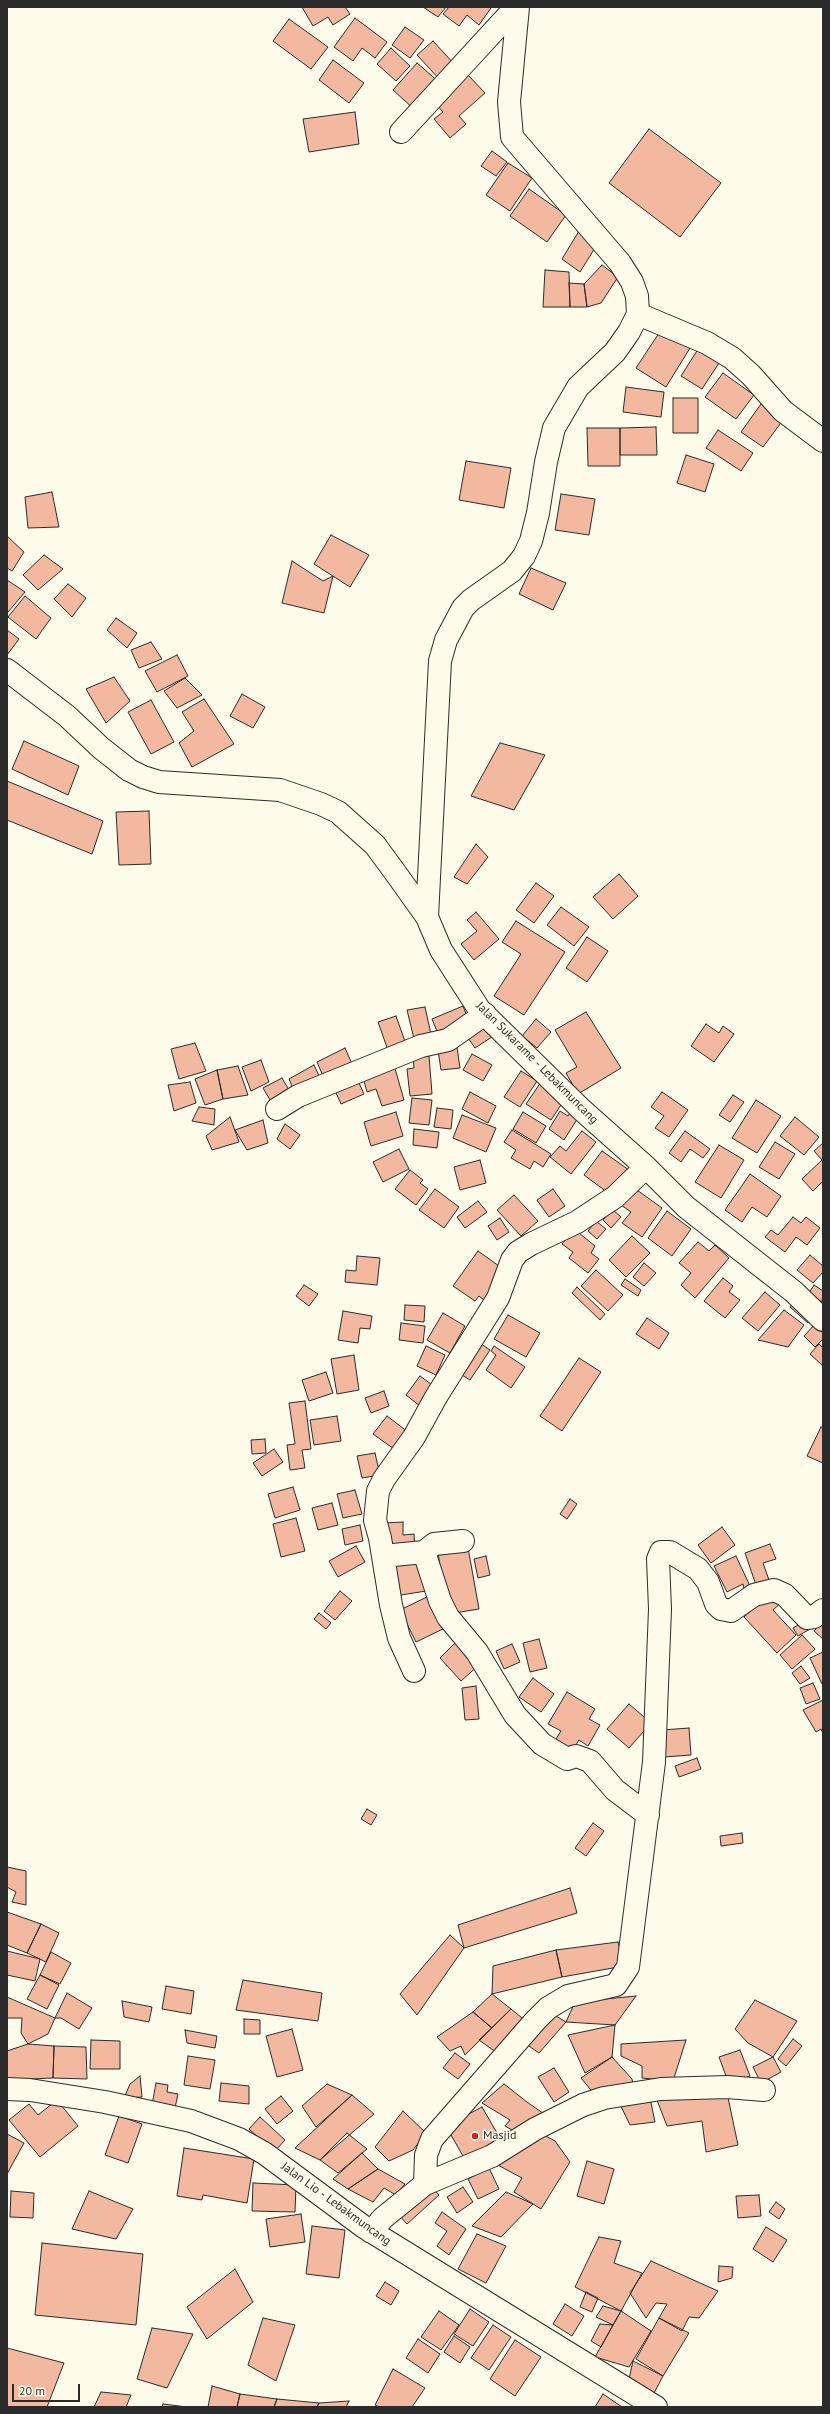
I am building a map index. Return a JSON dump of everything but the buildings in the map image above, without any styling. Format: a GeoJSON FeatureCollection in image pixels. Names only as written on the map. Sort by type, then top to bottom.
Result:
{"type":"FeatureCollection","features":[{"type":"Feature","properties":{"kind":"street"},"geometry":{"type":"LineString","coordinates":[[401,132],[517,7]]}},
{"type":"Feature","properties":{"kind":"street"},"geometry":{"type":"LineString","coordinates":[[427,917],[440,661],[446,640],[463,608],[471,600],[512,570],[524,556],[531,541],[538,513],[546,462],[554,428],[578,387],[615,352],[629,332],[638,314],[637,296],[632,282],[620,263],[512,137],[508,102],[517,7]]}},
{"type":"Feature","properties":{"kind":"street"},"geometry":{"type":"LineString","coordinates":[[638,314],[707,343],[728,355],[751,375],[783,411],[823,441]]}},
{"type":"Feature","properties":{"kind":"street","name":"Jalan Sukarame - Lebakmuncang"},"geometry":{"type":"LineString","coordinates":[[7,670],[67,716],[101,748],[129,770],[143,777],[159,782],[280,790],[321,804],[338,812],[375,845],[427,917],[444,956],[463,987],[485,1014],[582,1110],[646,1167],[686,1207],[794,1292],[823,1320]]}},
{"type":"Feature","properties":{"kind":"street"},"geometry":{"type":"LineString","coordinates":[[277,1109],[298,1096],[349,1075],[421,1046],[448,1040],[485,1014]]}},
{"type":"Feature","properties":{"kind":"street"},"geometry":{"type":"LineString","coordinates":[[414,1671],[399,1638],[375,1520],[378,1491],[384,1479],[414,1438],[436,1397],[498,1298],[512,1260],[526,1246],[577,1222],[615,1197],[646,1167]]}},
{"type":"Feature","properties":{"kind":"street"},"geometry":{"type":"LineString","coordinates":[[383,1556],[424,1552],[434,1544],[463,1541]]}},
{"type":"Feature","properties":{"kind":"street"},"geometry":{"type":"LineString","coordinates":[[424,1552],[440,1601],[448,1617],[477,1652],[515,1715],[542,1744],[567,1759],[576,1756],[590,1761],[615,1790],[648,1815]]}},
{"type":"Feature","properties":{"kind":"street"},"geometry":{"type":"LineString","coordinates":[[425,2184],[426,2155],[432,2139],[535,2021],[560,2000],[568,1996],[611,1987],[624,1976],[628,1967],[654,1762],[660,1609],[658,1559],[661,1552],[670,1552],[698,1569],[708,1582],[716,1604],[721,1609],[731,1611],[754,1595],[774,1590],[785,1595],[806,1618],[814,1617],[823,1610]]}},
{"type":"Feature","properties":{"kind":"street"},"geometry":{"type":"LineString","coordinates":[[371,2232],[383,2218],[425,2184],[492,2156],[535,2129],[583,2105],[604,2098],[661,2089],[693,2087],[764,2090]]}},
{"type":"Feature","properties":{"kind":"street","name":"Jalan Lio - Lebakmuncang"},"geometry":{"type":"LineString","coordinates":[[7,2089],[30,2090],[105,2102],[191,2121],[221,2131],[264,2153],[371,2232],[656,2407]]}},
{"type":"Feature","properties":{"kind":"place","name":"Masjid"},"geometry":{"type":"Point","coordinates":[475,2136]}}]}
